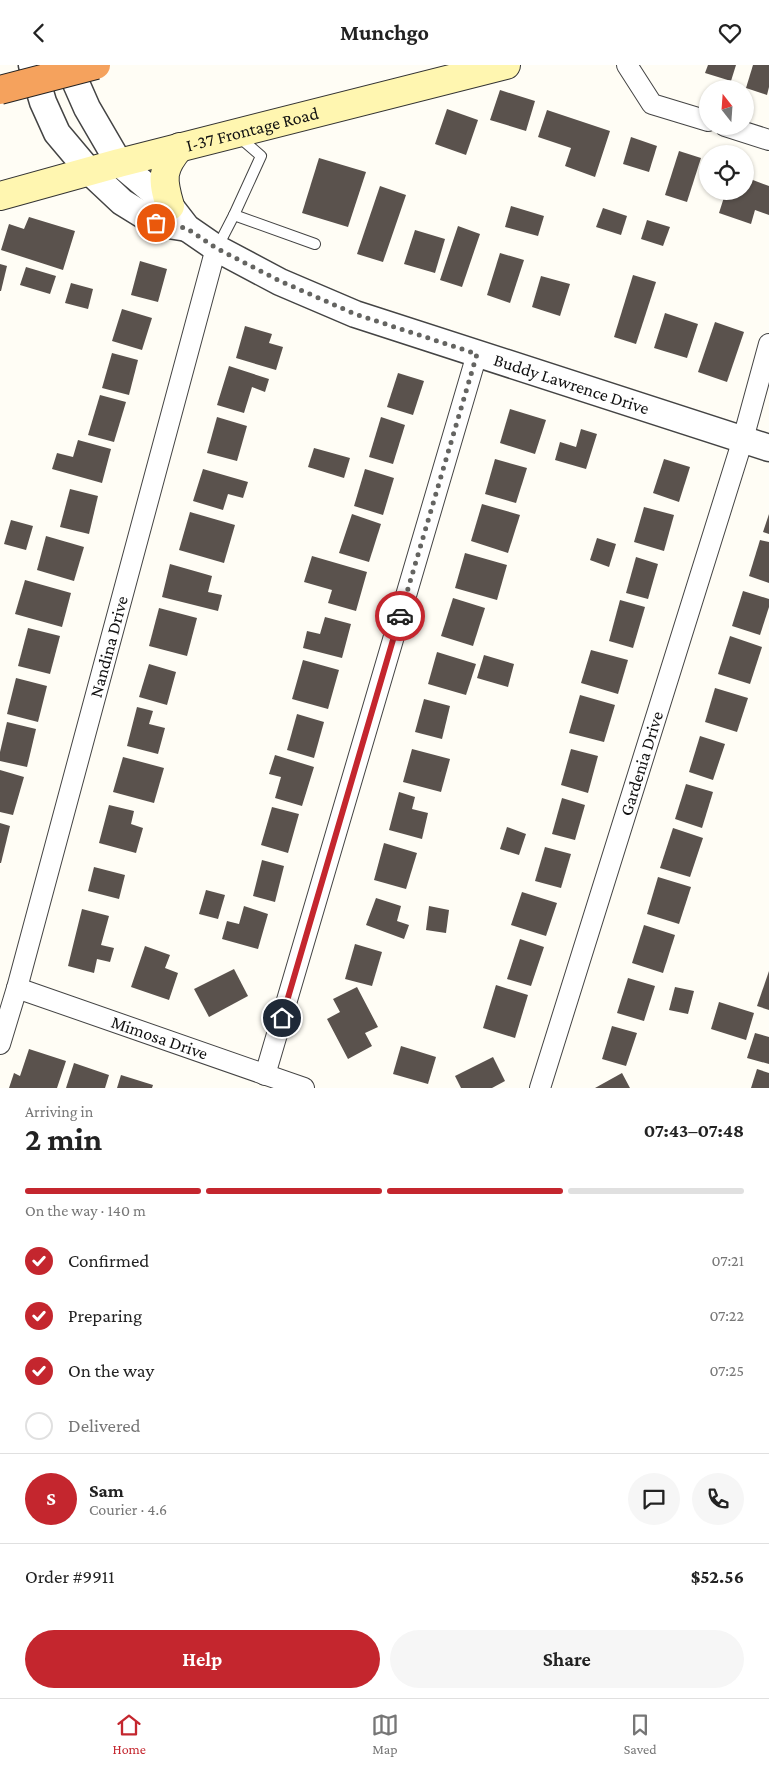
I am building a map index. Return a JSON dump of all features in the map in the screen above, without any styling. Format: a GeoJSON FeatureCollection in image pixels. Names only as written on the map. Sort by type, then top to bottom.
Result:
{"type":"FeatureCollection","features":[{"type":"Feature","properties":{"kind":"highway"},"geometry":{"type":"LineString","coordinates":[[0,90],[96,65]]}},
{"type":"Feature","properties":{"kind":"main road","name":"I-37 Frontage Road"},"geometry":{"type":"LineString","coordinates":[[0,195],[180,147],[506,65]]}},
{"type":"Feature","properties":{"kind":"main road"},"geometry":{"type":"LineString","coordinates":[[170,206],[164,186],[165,175],[169,160],[180,147]]}},
{"type":"Feature","properties":{"kind":"street","name":"Buddy Lawrence Drive"},"geometry":{"type":"LineString","coordinates":[[32,65],[43,102],[57,133],[89,171],[122,201],[156,223],[186,228]]}},
{"type":"Feature","properties":{"kind":"street","name":"Buddy Lawrence Drive"},"geometry":{"type":"LineString","coordinates":[[68,65],[87,109],[119,163],[170,206],[186,228],[216,248],[280,281],[355,314],[769,448]]}},
{"type":"Feature","properties":{"kind":"street"},"geometry":{"type":"LineString","coordinates":[[627,65],[652,104],[699,118]]}},
{"type":"Feature","properties":{"kind":"street"},"geometry":{"type":"LineString","coordinates":[[753,135],[769,140]]}},
{"type":"Feature","properties":{"kind":"street","name":"Nandina Drive"},"geometry":{"type":"LineString","coordinates":[[0,1044],[17,989],[216,248]]}},
{"type":"Feature","properties":{"kind":"street","name":"Gardenia Drive"},"geometry":{"type":"LineString","coordinates":[[540,1088],[743,439],[769,344]]}},
{"type":"Feature","properties":{"kind":"street"},"geometry":{"type":"LineString","coordinates":[[265,1075],[477,354]]}},
{"type":"Feature","properties":{"kind":"street","name":"Mimosa Drive"},"geometry":{"type":"LineString","coordinates":[[17,989],[304,1088]]}},
{"type":"Feature","properties":{"kind":"lane"},"geometry":{"type":"LineString","coordinates":[[216,248],[234,215],[261,156],[236,134]]}},
{"type":"Feature","properties":{"kind":"lane"},"geometry":{"type":"LineString","coordinates":[[234,215],[315,244]]}},
{"type":"Feature","properties":{"kind":"building"},"geometry":{"type":"Polygon","coordinates":[[[708,65],[736,65],[731,80],[705,73],[708,65]]]}},
{"type":"Feature","properties":{"kind":"building"},"geometry":{"type":"Polygon","coordinates":[[[753,65],[769,65],[767,95],[754,91],[754,80],[748,80],[753,65]]]}},
{"type":"Feature","properties":{"kind":"building"},"geometry":{"type":"Polygon","coordinates":[[[500,90],[535,101],[526,131],[490,120],[500,90]]]}},
{"type":"Feature","properties":{"kind":"building"},"geometry":{"type":"Polygon","coordinates":[[[447,109],[478,120],[466,155],[435,144],[447,109]]]}},
{"type":"Feature","properties":{"kind":"building"},"geometry":{"type":"Polygon","coordinates":[[[547,110],[610,131],[595,177],[565,166],[571,148],[538,137],[547,110]]]}},
{"type":"Feature","properties":{"kind":"building"},"geometry":{"type":"Polygon","coordinates":[[[631,137],[657,146],[649,172],[623,164],[631,137]]]}},
{"type":"Feature","properties":{"kind":"building"},"geometry":{"type":"Polygon","coordinates":[[[679,151],[699,157],[699,164],[687,202],[665,195],[679,151]]]}},
{"type":"Feature","properties":{"kind":"building"},"geometry":{"type":"Polygon","coordinates":[[[319,158],[366,172],[348,227],[302,213],[319,158]]]}},
{"type":"Feature","properties":{"kind":"building"},"geometry":{"type":"Polygon","coordinates":[[[754,180],[769,186],[769,215],[755,210],[751,224],[719,213],[723,200],[754,200],[754,180]]]}},
{"type":"Feature","properties":{"kind":"building"},"geometry":{"type":"Polygon","coordinates":[[[380,186],[406,195],[383,262],[357,254],[380,186]]]}},
{"type":"Feature","properties":{"kind":"building"},"geometry":{"type":"Polygon","coordinates":[[[511,206],[544,216],[538,236],[505,227],[511,206]]]}},
{"type":"Feature","properties":{"kind":"building"},"geometry":{"type":"Polygon","coordinates":[[[603,208],[627,216],[621,235],[596,227],[603,208]]]}},
{"type":"Feature","properties":{"kind":"building"},"geometry":{"type":"Polygon","coordinates":[[[29,217],[75,231],[63,270],[1,250],[9,224],[24,229],[29,217]]]}},
{"type":"Feature","properties":{"kind":"building"},"geometry":{"type":"Polygon","coordinates":[[[647,220],[670,227],[663,246],[641,239],[647,220]]]}},
{"type":"Feature","properties":{"kind":"building"},"geometry":{"type":"Polygon","coordinates":[[[458,226],[480,234],[462,287],[440,280],[458,226]]]}},
{"type":"Feature","properties":{"kind":"building"},"geometry":{"type":"Polygon","coordinates":[[[415,230],[445,239],[435,273],[404,264],[415,230]]]}},
{"type":"Feature","properties":{"kind":"building"},"geometry":{"type":"Polygon","coordinates":[[[500,253],[524,260],[510,303],[487,295],[500,253]]]}},
{"type":"Feature","properties":{"kind":"building"},"geometry":{"type":"Polygon","coordinates":[[[140,261],[167,269],[158,302],[131,295],[140,261]]]}},
{"type":"Feature","properties":{"kind":"building"},"geometry":{"type":"Polygon","coordinates":[[[0,264],[7,266],[1,291],[0,291],[0,264]]]}},
{"type":"Feature","properties":{"kind":"building"},"geometry":{"type":"Polygon","coordinates":[[[26,267],[56,276],[50,294],[20,285],[26,267]]]}},
{"type":"Feature","properties":{"kind":"building"},"geometry":{"type":"Polygon","coordinates":[[[633,275],[656,282],[636,344],[614,337],[633,275]]]}},
{"type":"Feature","properties":{"kind":"building"},"geometry":{"type":"Polygon","coordinates":[[[541,276],[570,284],[560,316],[532,307],[541,276]]]}},
{"type":"Feature","properties":{"kind":"building"},"geometry":{"type":"Polygon","coordinates":[[[71,283],[93,289],[88,309],[65,303],[71,283]]]}},
{"type":"Feature","properties":{"kind":"building"},"geometry":{"type":"Polygon","coordinates":[[[122,309],[152,318],[142,350],[112,341],[122,309]]]}},
{"type":"Feature","properties":{"kind":"building"},"geometry":{"type":"Polygon","coordinates":[[[665,313],[698,324],[687,358],[654,348],[665,313]]]}},
{"type":"Feature","properties":{"kind":"building"},"geometry":{"type":"Polygon","coordinates":[[[715,322],[744,332],[727,382],[698,372],[715,322]]]}},
{"type":"Feature","properties":{"kind":"building"},"geometry":{"type":"Polygon","coordinates":[[[245,326],[272,334],[269,343],[283,347],[276,370],[236,358],[245,326]]]}},
{"type":"Feature","properties":{"kind":"building"},"geometry":{"type":"Polygon","coordinates":[[[112,353],[138,360],[129,395],[102,388],[112,353]]]}},
{"type":"Feature","properties":{"kind":"building"},"geometry":{"type":"Polygon","coordinates":[[[229,366],[269,379],[265,392],[252,387],[244,413],[217,405],[229,366]]]}},
{"type":"Feature","properties":{"kind":"building"},"geometry":{"type":"Polygon","coordinates":[[[398,373],[424,381],[413,415],[387,407],[398,373]]]}},
{"type":"Feature","properties":{"kind":"building"},"geometry":{"type":"Polygon","coordinates":[[[100,395],[126,402],[114,442],[88,435],[100,395]]]}},
{"type":"Feature","properties":{"kind":"building"},"geometry":{"type":"Polygon","coordinates":[[[510,409],[546,420],[535,454],[500,443],[510,409]]]}},
{"type":"Feature","properties":{"kind":"building"},"geometry":{"type":"Polygon","coordinates":[[[217,417],[247,426],[237,461],[207,453],[217,417]]]}},
{"type":"Feature","properties":{"kind":"building"},"geometry":{"type":"Polygon","coordinates":[[[381,417],[405,425],[393,464],[369,457],[381,417]]]}},
{"type":"Feature","properties":{"kind":"building"},"geometry":{"type":"Polygon","coordinates":[[[581,429],[597,434],[586,469],[555,460],[560,442],[576,447],[581,429]]]}},
{"type":"Feature","properties":{"kind":"building"},"geometry":{"type":"Polygon","coordinates":[[[78,440],[111,449],[102,483],[52,469],[57,453],[73,457],[78,440]]]}},
{"type":"Feature","properties":{"kind":"building"},"geometry":{"type":"Polygon","coordinates":[[[314,448],[350,458],[344,478],[308,467],[314,448]]]}},
{"type":"Feature","properties":{"kind":"building"},"geometry":{"type":"Polygon","coordinates":[[[495,459],[527,468],[516,503],[485,494],[495,459]]]}},
{"type":"Feature","properties":{"kind":"building"},"geometry":{"type":"Polygon","coordinates":[[[664,459],[690,467],[679,502],[653,493],[664,459]]]}},
{"type":"Feature","properties":{"kind":"building"},"geometry":{"type":"Polygon","coordinates":[[[203,469],[248,482],[243,498],[228,494],[223,510],[193,501],[203,469]]]}},
{"type":"Feature","properties":{"kind":"building"},"geometry":{"type":"Polygon","coordinates":[[[365,469],[394,478],[383,515],[354,506],[365,469]]]}},
{"type":"Feature","properties":{"kind":"building"},"geometry":{"type":"Polygon","coordinates":[[[70,489],[98,496],[89,534],[60,527],[70,489]]]}},
{"type":"Feature","properties":{"kind":"building"},"geometry":{"type":"Polygon","coordinates":[[[482,504],[520,515],[508,553],[471,541],[482,504]]]}},
{"type":"Feature","properties":{"kind":"building"},"geometry":{"type":"Polygon","coordinates":[[[644,507],[674,515],[664,551],[634,542],[644,507]]]}},
{"type":"Feature","properties":{"kind":"building"},"geometry":{"type":"Polygon","coordinates":[[[190,512],[235,525],[224,563],[179,550],[190,512]]]}},
{"type":"Feature","properties":{"kind":"building"},"geometry":{"type":"Polygon","coordinates":[[[352,514],[381,524],[369,562],[339,553],[352,514]]]}},
{"type":"Feature","properties":{"kind":"building"},"geometry":{"type":"Polygon","coordinates":[[[769,514],[769,534],[763,532],[769,514]]]}},
{"type":"Feature","properties":{"kind":"building"},"geometry":{"type":"Polygon","coordinates":[[[11,520],[33,526],[26,550],[4,544],[11,520]]]}},
{"type":"Feature","properties":{"kind":"building"},"geometry":{"type":"Polygon","coordinates":[[[46,536],[84,547],[74,581],[37,570],[46,536]]]}},
{"type":"Feature","properties":{"kind":"building"},"geometry":{"type":"Polygon","coordinates":[[[597,538],[616,544],[609,567],[590,560],[597,538]]]}},
{"type":"Feature","properties":{"kind":"building"},"geometry":{"type":"Polygon","coordinates":[[[760,540],[769,542],[769,583],[749,576],[760,540]]]}},
{"type":"Feature","properties":{"kind":"building"},"geometry":{"type":"Polygon","coordinates":[[[465,553],[507,565],[497,600],[455,588],[465,553]]]}},
{"type":"Feature","properties":{"kind":"building"},"geometry":{"type":"Polygon","coordinates":[[[312,556],[367,572],[356,611],[328,603],[332,590],[304,582],[312,556]]]}},
{"type":"Feature","properties":{"kind":"building"},"geometry":{"type":"Polygon","coordinates":[[[636,557],[658,564],[648,599],[626,593],[636,557]]]}},
{"type":"Feature","properties":{"kind":"building"},"geometry":{"type":"Polygon","coordinates":[[[170,564],[212,576],[208,592],[222,595],[218,611],[162,597],[170,564]]]}},
{"type":"Feature","properties":{"kind":"building"},"geometry":{"type":"Polygon","coordinates":[[[25,580],[71,593],[62,627],[15,614],[25,580]]]}},
{"type":"Feature","properties":{"kind":"building"},"geometry":{"type":"Polygon","coordinates":[[[743,591],[769,599],[769,607],[760,635],[732,626],[743,591]]]}},
{"type":"Feature","properties":{"kind":"building"},"geometry":{"type":"Polygon","coordinates":[[[453,598],[485,608],[473,646],[441,636],[453,598]]]}},
{"type":"Feature","properties":{"kind":"building"},"geometry":{"type":"Polygon","coordinates":[[[620,600],[645,607],[633,648],[609,641],[620,600]]]}},
{"type":"Feature","properties":{"kind":"building"},"geometry":{"type":"Polygon","coordinates":[[[159,608],[197,618],[187,656],[149,646],[159,608]]]}},
{"type":"Feature","properties":{"kind":"building"},"geometry":{"type":"Polygon","coordinates":[[[325,617],[351,624],[342,658],[303,648],[307,631],[320,634],[325,617]]]}},
{"type":"Feature","properties":{"kind":"building"},"geometry":{"type":"Polygon","coordinates":[[[28,628],[60,636],[50,674],[18,666],[28,628]]]}},
{"type":"Feature","properties":{"kind":"building"},"geometry":{"type":"Polygon","coordinates":[[[730,636],[762,647],[750,684],[718,674],[730,636]]]}},
{"type":"Feature","properties":{"kind":"building"},"geometry":{"type":"Polygon","coordinates":[[[591,650],[628,660],[618,694],[581,683],[591,650]]]}},
{"type":"Feature","properties":{"kind":"building"},"geometry":{"type":"Polygon","coordinates":[[[437,652],[476,664],[466,695],[428,684],[437,652]]]}},
{"type":"Feature","properties":{"kind":"building"},"geometry":{"type":"Polygon","coordinates":[[[484,655],[514,664],[508,687],[477,678],[484,655]]]}},
{"type":"Feature","properties":{"kind":"building"},"geometry":{"type":"Polygon","coordinates":[[[303,660],[339,670],[328,709],[292,699],[303,660]]]}},
{"type":"Feature","properties":{"kind":"building"},"geometry":{"type":"Polygon","coordinates":[[[149,664],[176,672],[167,705],[139,697],[149,664]]]}},
{"type":"Feature","properties":{"kind":"building"},"geometry":{"type":"Polygon","coordinates":[[[16,678],[47,686],[38,722],[7,714],[16,678]]]}},
{"type":"Feature","properties":{"kind":"building"},"geometry":{"type":"Polygon","coordinates":[[[715,688],[748,698],[737,732],[705,722],[715,688]]]}},
{"type":"Feature","properties":{"kind":"building"},"geometry":{"type":"Polygon","coordinates":[[[580,695],[615,705],[604,742],[569,733],[580,695]]]}},
{"type":"Feature","properties":{"kind":"building"},"geometry":{"type":"Polygon","coordinates":[[[424,699],[450,706],[442,739],[415,732],[424,699]]]}},
{"type":"Feature","properties":{"kind":"building"},"geometry":{"type":"Polygon","coordinates":[[[137,707],[153,711],[149,724],[165,728],[158,754],[127,746],[137,707]]]}},
{"type":"Feature","properties":{"kind":"building"},"geometry":{"type":"Polygon","coordinates":[[[297,714],[324,722],[314,758],[287,750],[297,714]]]}},
{"type":"Feature","properties":{"kind":"building"},"geometry":{"type":"Polygon","coordinates":[[[7,722],[36,729],[27,767],[0,761],[0,752],[7,722]]]}},
{"type":"Feature","properties":{"kind":"building"},"geometry":{"type":"Polygon","coordinates":[[[700,736],[725,744],[713,780],[689,772],[700,736]]]}},
{"type":"Feature","properties":{"kind":"building"},"geometry":{"type":"Polygon","coordinates":[[[412,749],[450,759],[441,792],[403,782],[412,749]]]}},
{"type":"Feature","properties":{"kind":"building"},"geometry":{"type":"Polygon","coordinates":[[[571,749],[598,756],[588,793],[561,785],[571,749]]]}},
{"type":"Feature","properties":{"kind":"building"},"geometry":{"type":"Polygon","coordinates":[[[275,755],[314,767],[302,806],[275,798],[281,777],[269,774],[275,755]]]}},
{"type":"Feature","properties":{"kind":"building"},"geometry":{"type":"Polygon","coordinates":[[[123,757],[164,768],[154,803],[113,792],[123,757]]]}},
{"type":"Feature","properties":{"kind":"building"},"geometry":{"type":"Polygon","coordinates":[[[0,770],[24,777],[13,815],[0,812],[0,770]]]}},
{"type":"Feature","properties":{"kind":"building"},"geometry":{"type":"Polygon","coordinates":[[[686,784],[713,792],[702,828],[675,819],[686,784]]]}},
{"type":"Feature","properties":{"kind":"building"},"geometry":{"type":"Polygon","coordinates":[[[399,792],[415,797],[412,809],[428,813],[422,839],[389,830],[399,792]]]}},
{"type":"Feature","properties":{"kind":"building"},"geometry":{"type":"Polygon","coordinates":[[[562,798],[585,805],[575,840],[552,834],[562,798]]]}},
{"type":"Feature","properties":{"kind":"building"},"geometry":{"type":"Polygon","coordinates":[[[109,805],[134,811],[131,824],[143,828],[136,853],[99,843],[109,805]]]}},
{"type":"Feature","properties":{"kind":"building"},"geometry":{"type":"Polygon","coordinates":[[[272,807],[299,814],[288,853],[261,845],[272,807]]]}},
{"type":"Feature","properties":{"kind":"building"},"geometry":{"type":"Polygon","coordinates":[[[0,823],[10,826],[1,863],[0,863],[0,823]]]}},
{"type":"Feature","properties":{"kind":"building"},"geometry":{"type":"Polygon","coordinates":[[[507,827],[526,834],[519,855],[500,849],[507,827]]]}},
{"type":"Feature","properties":{"kind":"building"},"geometry":{"type":"Polygon","coordinates":[[[673,828],[703,838],[690,877],[660,868],[673,828]]]}},
{"type":"Feature","properties":{"kind":"building"},"geometry":{"type":"Polygon","coordinates":[[[384,843],[417,853],[406,889],[374,880],[384,843]]]}},
{"type":"Feature","properties":{"kind":"building"},"geometry":{"type":"Polygon","coordinates":[[[545,847],[571,854],[561,888],[535,881],[545,847]]]}},
{"type":"Feature","properties":{"kind":"building"},"geometry":{"type":"Polygon","coordinates":[[[262,860],[284,866],[275,902],[253,896],[262,860]]]}},
{"type":"Feature","properties":{"kind":"building"},"geometry":{"type":"Polygon","coordinates":[[[94,867],[125,875],[119,899],[88,891],[94,867]]]}},
{"type":"Feature","properties":{"kind":"building"},"geometry":{"type":"Polygon","coordinates":[[[658,877],[691,887],[679,924],[647,914],[658,877]]]}},
{"type":"Feature","properties":{"kind":"building"},"geometry":{"type":"Polygon","coordinates":[[[206,890],[225,895],[218,919],[199,914],[206,890]]]}},
{"type":"Feature","properties":{"kind":"building"},"geometry":{"type":"Polygon","coordinates":[[[522,892],[557,903],[546,936],[511,925],[522,892]]]}},
{"type":"Feature","properties":{"kind":"building"},"geometry":{"type":"Polygon","coordinates":[[[376,898],[401,906],[397,921],[409,925],[404,939],[366,925],[376,898]]]}},
{"type":"Feature","properties":{"kind":"building"},"geometry":{"type":"Polygon","coordinates":[[[244,906],[268,914],[258,949],[222,939],[227,921],[239,924],[244,906]]]}},
{"type":"Feature","properties":{"kind":"building"},"geometry":{"type":"Polygon","coordinates":[[[429,906],[449,910],[446,933],[426,930],[429,906]]]}},
{"type":"Feature","properties":{"kind":"building"},"geometry":{"type":"Polygon","coordinates":[[[82,909],[109,916],[101,945],[114,948],[110,962],[97,959],[94,973],[68,966],[82,909]]]}},
{"type":"Feature","properties":{"kind":"building"},"geometry":{"type":"Polygon","coordinates":[[[644,925],[675,935],[663,973],[632,963],[644,925]]]}},
{"type":"Feature","properties":{"kind":"building"},"geometry":{"type":"Polygon","coordinates":[[[520,939],[544,947],[531,986],[507,979],[520,939]]]}},
{"type":"Feature","properties":{"kind":"building"},"geometry":{"type":"Polygon","coordinates":[[[355,944],[382,952],[372,986],[345,979],[355,944]]]}},
{"type":"Feature","properties":{"kind":"building"},"geometry":{"type":"Polygon","coordinates":[[[145,946],[170,955],[165,968],[178,973],[169,1000],[131,987],[145,946]]]}},
{"type":"Feature","properties":{"kind":"building"},"geometry":{"type":"Polygon","coordinates":[[[234,969],[248,996],[209,1017],[194,989],[234,969]]]}},
{"type":"Feature","properties":{"kind":"building"},"geometry":{"type":"Polygon","coordinates":[[[769,971],[769,1010],[757,1006],[769,971]]]}},
{"type":"Feature","properties":{"kind":"building"},"geometry":{"type":"Polygon","coordinates":[[[628,978],[655,986],[644,1021],[617,1013],[628,978]]]}},
{"type":"Feature","properties":{"kind":"building"},"geometry":{"type":"Polygon","coordinates":[[[496,985],[528,995],[515,1038],[483,1028],[496,985]]]}},
{"type":"Feature","properties":{"kind":"building"},"geometry":{"type":"Polygon","coordinates":[[[357,987],[378,1027],[365,1033],[372,1046],[348,1059],[327,1019],[340,1012],[333,999],[357,987]]]}},
{"type":"Feature","properties":{"kind":"building"},"geometry":{"type":"Polygon","coordinates":[[[675,987],[694,991],[688,1014],[669,1010],[675,987]]]}},
{"type":"Feature","properties":{"kind":"building"},"geometry":{"type":"Polygon","coordinates":[[[719,1002],[754,1013],[746,1040],[711,1029],[719,1002]]]}},
{"type":"Feature","properties":{"kind":"building"},"geometry":{"type":"Polygon","coordinates":[[[612,1026],[637,1033],[626,1066],[602,1059],[612,1026]]]}},
{"type":"Feature","properties":{"kind":"building"},"geometry":{"type":"Polygon","coordinates":[[[755,1033],[769,1037],[769,1064],[747,1058],[755,1033]]]}},
{"type":"Feature","properties":{"kind":"building"},"geometry":{"type":"Polygon","coordinates":[[[401,1046],[436,1057],[428,1084],[393,1074],[401,1046]]]}},
{"type":"Feature","properties":{"kind":"building"},"geometry":{"type":"Polygon","coordinates":[[[29,1049],[66,1061],[57,1088],[9,1088],[14,1073],[20,1076],[29,1049]]]}},
{"type":"Feature","properties":{"kind":"building"},"geometry":{"type":"Polygon","coordinates":[[[493,1057],[505,1081],[492,1088],[461,1088],[455,1076],[493,1057]]]}},
{"type":"Feature","properties":{"kind":"building"},"geometry":{"type":"Polygon","coordinates":[[[74,1063],[109,1075],[105,1088],[66,1088],[74,1063]]]}},
{"type":"Feature","properties":{"kind":"building"},"geometry":{"type":"Polygon","coordinates":[[[757,1069],[769,1073],[769,1088],[751,1088],[757,1069]]]}},
{"type":"Feature","properties":{"kind":"building"},"geometry":{"type":"Polygon","coordinates":[[[622,1073],[630,1088],[595,1088],[622,1073]]]}},
{"type":"Feature","properties":{"kind":"building"},"geometry":{"type":"Polygon","coordinates":[[[121,1075],[153,1085],[152,1088],[117,1088],[121,1075]]]}},
{"type":"Feature","properties":{"kind":"way so far"},"geometry":{"type":"LineString","coordinates":[[156,223],[186,228],[216,248],[280,281],[355,314],[477,354],[400,616]]}},
{"type":"Feature","properties":{"kind":"route"},"geometry":{"type":"LineString","coordinates":[[282,1018],[400,616]]}}]}
